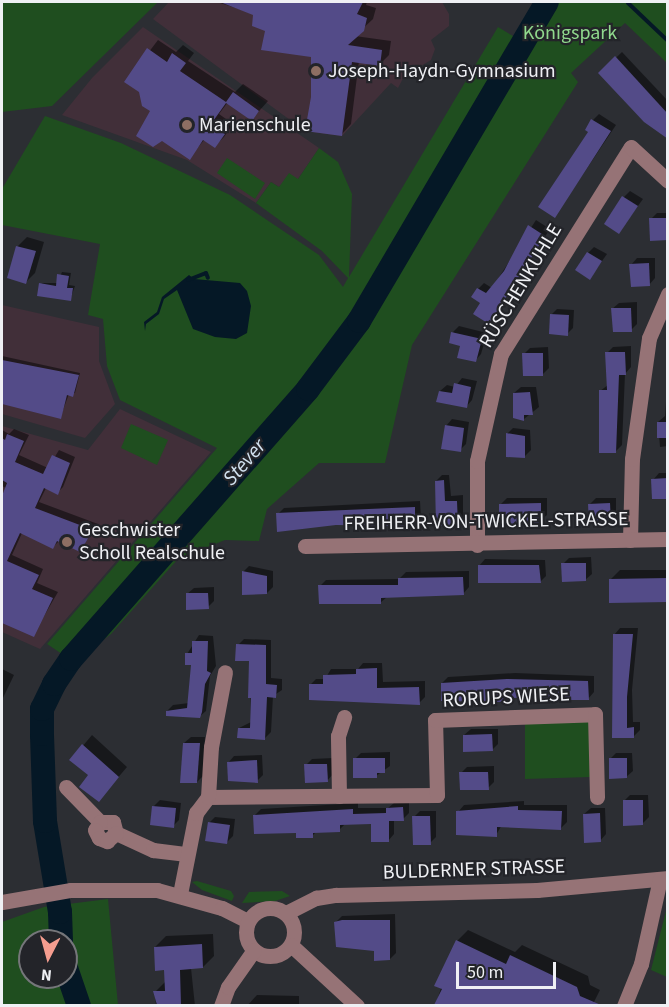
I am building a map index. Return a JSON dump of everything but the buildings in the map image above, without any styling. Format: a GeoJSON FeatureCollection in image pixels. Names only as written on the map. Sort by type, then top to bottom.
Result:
{"type":"FeatureCollection","features":[{"type":"Feature","properties":{"kind":"street","name":"RÜSCHENKUHLE"},"geometry":{"type":"LineString","coordinates":[[477,545],[477,461],[501,354],[631,147],[668,181]]}},
{"type":"Feature","properties":{"kind":"street"},"geometry":{"type":"LineString","coordinates":[[630,540],[632,459],[649,338],[668,294]]}},
{"type":"Feature","properties":{"kind":"street","name":"FREIHERR-VON-TWICKEL-STRASSE"},"geometry":{"type":"LineString","coordinates":[[305,546],[477,545],[668,540]]}},
{"type":"Feature","properties":{"kind":"street"},"geometry":{"type":"LineString","coordinates":[[180,894],[196,813],[207,797],[211,747],[225,672]]}},
{"type":"Feature","properties":{"kind":"street","name":"RORUPS WIESE"},"geometry":{"type":"LineString","coordinates":[[207,797],[437,795],[435,720],[595,714],[597,797]]}},
{"type":"Feature","properties":{"kind":"street"},"geometry":{"type":"LineString","coordinates":[[339,796],[339,736],[344,717]]}},
{"type":"Feature","properties":{"kind":"street"},"geometry":{"type":"LineString","coordinates":[[66,787],[100,822],[113,822],[116,833],[153,850],[187,854]]}},
{"type":"Feature","properties":{"kind":"street"},"geometry":{"type":"LineString","coordinates":[[624,1005],[640,964],[664,879]]}},
{"type":"Feature","properties":{"kind":"street","name":"BULDERNER STRASSE"},"geometry":{"type":"LineString","coordinates":[[286,913],[316,898],[336,895],[537,890],[664,879]]}},
{"type":"Feature","properties":{"kind":"street"},"geometry":{"type":"LineString","coordinates":[[2,902],[71,890],[122,888],[180,894],[249,921]]}},
{"type":"Feature","properties":{"kind":"street"},"geometry":{"type":"LineString","coordinates":[[265,908],[286,913],[295,931],[291,945],[273,956],[254,950],[246,938],[249,921],[265,908]]}},
{"type":"Feature","properties":{"kind":"street"},"geometry":{"type":"LineString","coordinates":[[291,945],[357,1005]]}},
{"type":"Feature","properties":{"kind":"street"},"geometry":{"type":"LineString","coordinates":[[221,1005],[228,987],[254,950]]}},
{"type":"Feature","properties":{"kind":"shaded area","name":"Joseph-Haydn-Gymnasium"},"geometry":{"type":"Polygon","coordinates":[[[169,2],[442,2],[449,14],[449,26],[431,40],[435,49],[431,60],[421,66],[410,65],[398,88],[391,83],[342,136],[305,131],[153,19],[169,2]]]}},
{"type":"Feature","properties":{"kind":"shaded area","name":"Marienschule"},"geometry":{"type":"Polygon","coordinates":[[[143,27],[319,148],[298,179],[279,187],[271,182],[256,203],[187,160],[62,115],[92,78],[143,27]]]}},
{"type":"Feature","properties":{"kind":"shaded area"},"geometry":{"type":"Polygon","coordinates":[[[2,305],[99,327],[99,361],[115,404],[85,438],[2,414],[2,305]]]}},
{"type":"Feature","properties":{"kind":"shaded area","name":"Geschwister Scholl Realschule"},"geometry":{"type":"Polygon","coordinates":[[[120,409],[211,452],[40,649],[2,632],[2,426],[88,450],[120,409]]]}},
{"type":"Feature","properties":{"kind":"green space"},"geometry":{"type":"Polygon","coordinates":[[[2,2],[158,2],[52,106],[2,112],[2,2]]]}},
{"type":"Feature","properties":{"kind":"green space","name":"Königspark"},"geometry":{"type":"Polygon","coordinates":[[[552,2],[667,2],[667,63],[625,23],[571,73],[578,82],[412,345],[385,463],[319,463],[267,509],[259,541],[225,540],[178,559],[111,634],[74,662],[47,644],[217,448],[120,400],[107,366],[103,319],[88,315],[100,244],[2,225],[2,189],[45,116],[121,143],[230,195],[319,255],[343,287],[348,278],[322,251],[256,203],[271,182],[279,187],[289,173],[298,179],[319,148],[338,162],[352,194],[349,277],[498,27],[526,44],[552,2]]]}},
{"type":"Feature","properties":{"kind":"green space"},"geometry":{"type":"Polygon","coordinates":[[[227,158],[265,183],[255,199],[217,173],[227,158]]]}},
{"type":"Feature","properties":{"kind":"green space"},"geometry":{"type":"Polygon","coordinates":[[[131,424],[168,440],[157,465],[121,448],[131,424]]]}},
{"type":"Feature","properties":{"kind":"green space"},"geometry":{"type":"Polygon","coordinates":[[[589,721],[590,777],[525,779],[525,723],[589,721]]]}},
{"type":"Feature","properties":{"kind":"green space"},"geometry":{"type":"Polygon","coordinates":[[[197,881],[231,891],[234,896],[232,901],[202,890],[192,882],[197,881]]]}},
{"type":"Feature","properties":{"kind":"green space"},"geometry":{"type":"Polygon","coordinates":[[[282,891],[290,896],[275,901],[242,903],[249,892],[282,891]]]}},
{"type":"Feature","properties":{"kind":"green space"},"geometry":{"type":"Polygon","coordinates":[[[108,899],[118,1005],[2,1005],[2,922],[44,907],[108,899]]]}},
{"type":"Feature","properties":{"kind":"green space"},"geometry":{"type":"Polygon","coordinates":[[[667,907],[668,977],[651,970],[667,907]]]}},
{"type":"Feature","properties":{"kind":"water"},"geometry":{"type":"Polygon","coordinates":[[[189,275],[194,279],[240,283],[247,291],[251,306],[247,333],[236,339],[215,337],[193,329],[177,290],[164,299],[159,314],[146,324],[145,331],[144,322],[157,312],[162,297],[189,275]]]}},
{"type":"Feature","properties":{"kind":"waterway","name":"Stever"},"geometry":{"type":"LineString","coordinates":[[61,929],[60,912],[45,821],[42,734],[42,709],[54,684],[71,659],[308,389],[359,321],[547,2]]}},
{"type":"Feature","properties":{"kind":"waterway"},"geometry":{"type":"LineString","coordinates":[[628,3],[668,41]]}},
{"type":"Feature","properties":{"kind":"waterway"},"geometry":{"type":"LineString","coordinates":[[188,280],[206,273],[208,278]]}},
{"type":"Feature","properties":{"kind":"waterway","name":"Stever"},"geometry":{"type":"LineString","coordinates":[[73,989],[79,1006]]}},
{"type":"Feature","properties":{"kind":"place","name":"Joseph-Haydn-Gymnasium"},"geometry":{"type":"Point","coordinates":[316,71]}},
{"type":"Feature","properties":{"kind":"place","name":"Marienschule"},"geometry":{"type":"Point","coordinates":[187,125]}},
{"type":"Feature","properties":{"kind":"place","name":"Geschwister Scholl Realschule"},"geometry":{"type":"Point","coordinates":[67,542]}}]}
